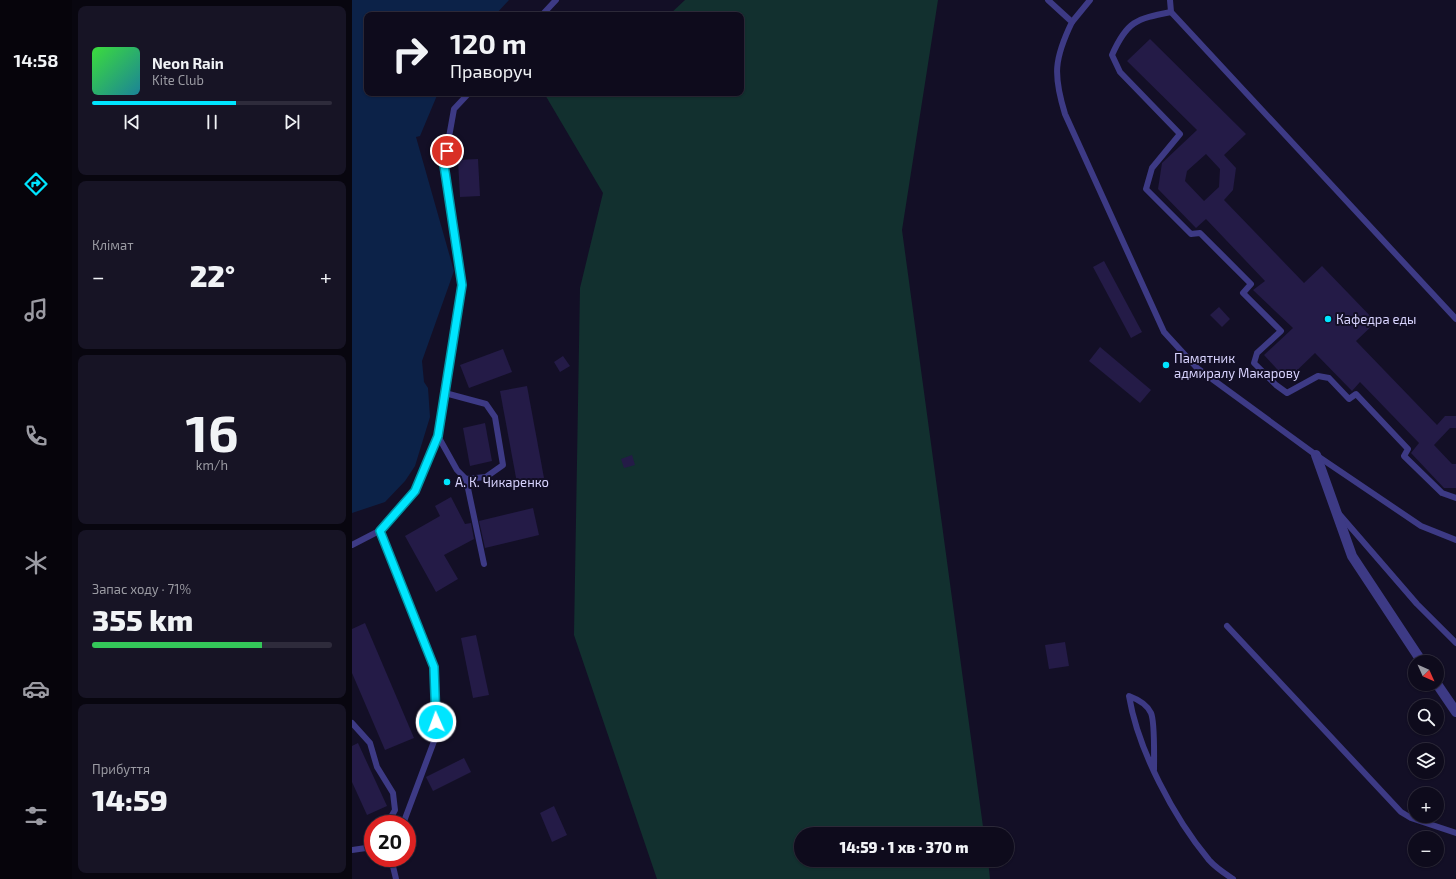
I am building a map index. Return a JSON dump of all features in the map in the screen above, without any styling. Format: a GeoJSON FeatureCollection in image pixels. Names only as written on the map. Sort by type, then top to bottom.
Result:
{"type":"FeatureCollection","features":[{"type":"Feature","properties":{"kind":"street"},"geometry":{"type":"LineString","coordinates":[[1316,455],[1352,556],[1417,655]]}},
{"type":"Feature","properties":{"kind":"street"},"geometry":{"type":"LineString","coordinates":[[1442,691],[1456,712]]}},
{"type":"Feature","properties":{"kind":"lane"},"geometry":{"type":"LineString","coordinates":[[545,12],[556,0]]}},
{"type":"Feature","properties":{"kind":"lane"},"geometry":{"type":"LineString","coordinates":[[1048,0],[1072,22]]}},
{"type":"Feature","properties":{"kind":"lane"},"geometry":{"type":"LineString","coordinates":[[1090,0],[1072,22],[1063,40],[1057,60],[1057,88],[1065,114],[1164,332],[1197,368],[1316,455],[1421,526],[1456,540]]}},
{"type":"Feature","properties":{"kind":"lane"},"geometry":{"type":"LineString","coordinates":[[1170,0],[1171,12],[1456,319]]}},
{"type":"Feature","properties":{"kind":"lane"},"geometry":{"type":"LineString","coordinates":[[1171,12],[1147,17],[1131,24],[1120,38],[1112,56],[1120,72],[1180,134],[1152,168],[1146,189],[1191,234],[1200,233],[1251,284],[1243,293],[1280,331],[1257,353],[1254,363],[1276,385],[1287,393],[1318,376],[1329,378],[1349,399],[1356,394],[1408,449],[1404,456],[1442,493],[1456,498]]}},
{"type":"Feature","properties":{"kind":"lane"},"geometry":{"type":"LineString","coordinates":[[352,545],[380,531],[415,491],[438,436],[462,285],[444,165],[454,109],[466,96]]}},
{"type":"Feature","properties":{"kind":"lane"},"geometry":{"type":"LineString","coordinates":[[445,393],[486,404],[495,418],[503,465],[486,477],[466,479]]}},
{"type":"Feature","properties":{"kind":"lane"},"geometry":{"type":"LineString","coordinates":[[438,436],[457,470],[466,479],[484,564]]}},
{"type":"Feature","properties":{"kind":"lane"},"geometry":{"type":"LineString","coordinates":[[1336,511],[1417,604],[1456,643]]}},
{"type":"Feature","properties":{"kind":"lane"},"geometry":{"type":"LineString","coordinates":[[380,531],[434,667],[436,736],[406,815]]}},
{"type":"Feature","properties":{"kind":"lane"},"geometry":{"type":"LineString","coordinates":[[1227,626],[1401,812],[1411,818],[1456,834]]}},
{"type":"Feature","properties":{"kind":"lane"},"geometry":{"type":"LineString","coordinates":[[1154,770],[1154,742],[1151,713],[1141,701],[1129,696],[1130,706],[1154,770],[1169,801],[1209,860],[1233,879]]}},
{"type":"Feature","properties":{"kind":"lane"},"geometry":{"type":"LineString","coordinates":[[352,723],[370,743],[377,767],[393,793],[395,810],[392,815]]}},
{"type":"Feature","properties":{"kind":"lane"},"geometry":{"type":"LineString","coordinates":[[352,850],[364,848]]}},
{"type":"Feature","properties":{"kind":"lane"},"geometry":{"type":"LineString","coordinates":[[393,867],[396,879]]}},
{"type":"Feature","properties":{"kind":"green space"},"geometry":{"type":"Polygon","coordinates":[[[685,0],[938,0],[902,230],[983,827],[794,827],[794,867],[989,867],[990,879],[657,879],[574,635],[580,288],[603,193],[546,96],[744,96],[744,12],[672,12],[685,0]]]}},
{"type":"Feature","properties":{"kind":"water"},"geometry":{"type":"Polygon","coordinates":[[[352,0],[509,0],[498,12],[364,12],[364,96],[437,96],[420,136],[416,137],[454,271],[422,361],[424,382],[428,388],[430,417],[415,466],[405,481],[385,502],[352,513],[352,0]]]}},
{"type":"Feature","properties":{"kind":"building"},"geometry":{"type":"Polygon","coordinates":[[[1150,39],[1246,134],[1224,155],[1236,168],[1233,190],[1224,200],[1304,283],[1322,266],[1376,322],[1356,341],[1437,425],[1445,416],[1456,416],[1456,428],[1450,428],[1434,445],[1452,464],[1456,464],[1456,488],[1444,488],[1411,453],[1419,443],[1360,382],[1352,391],[1315,353],[1287,380],[1264,355],[1293,328],[1253,290],[1265,281],[1206,219],[1196,228],[1158,189],[1162,163],[1197,130],[1127,61],[1150,39]],[[1206,154],[1187,171],[1185,181],[1204,201],[1219,187],[1220,169],[1206,154]]]}},
{"type":"Feature","properties":{"kind":"building"},"geometry":{"type":"Polygon","coordinates":[[[478,159],[480,196],[460,197],[458,160],[478,159]]]}},
{"type":"Feature","properties":{"kind":"building"},"geometry":{"type":"Polygon","coordinates":[[[1104,261],[1142,332],[1131,338],[1093,267],[1104,261]]]}},
{"type":"Feature","properties":{"kind":"building"},"geometry":{"type":"Polygon","coordinates":[[[1219,307],[1230,319],[1222,327],[1210,315],[1219,307]]]}},
{"type":"Feature","properties":{"kind":"building"},"geometry":{"type":"Polygon","coordinates":[[[1100,347],[1151,390],[1140,403],[1089,361],[1100,347]]]}},
{"type":"Feature","properties":{"kind":"building"},"geometry":{"type":"Polygon","coordinates":[[[503,349],[512,372],[469,388],[460,365],[503,349]]]}},
{"type":"Feature","properties":{"kind":"building"},"geometry":{"type":"Polygon","coordinates":[[[563,356],[570,366],[560,372],[554,362],[563,356]]]}},
{"type":"Feature","properties":{"kind":"building"},"geometry":{"type":"Polygon","coordinates":[[[527,386],[544,478],[517,483],[500,391],[527,386]]]}},
{"type":"Feature","properties":{"kind":"building"},"geometry":{"type":"Polygon","coordinates":[[[485,423],[492,461],[470,466],[463,428],[485,423]]]}},
{"type":"Feature","properties":{"kind":"building"},"geometry":{"type":"Polygon","coordinates":[[[632,455],[635,465],[624,468],[621,459],[632,455]]]}},
{"type":"Feature","properties":{"kind":"building"},"geometry":{"type":"Polygon","coordinates":[[[451,497],[465,524],[471,523],[474,539],[444,555],[458,579],[436,592],[405,536],[440,516],[435,506],[451,497]]]}},
{"type":"Feature","properties":{"kind":"building"},"geometry":{"type":"Polygon","coordinates":[[[533,508],[539,535],[485,548],[479,521],[533,508]]]}},
{"type":"Feature","properties":{"kind":"building"},"geometry":{"type":"Polygon","coordinates":[[[365,623],[414,738],[385,750],[352,673],[352,629],[365,623]]]}},
{"type":"Feature","properties":{"kind":"building"},"geometry":{"type":"Polygon","coordinates":[[[476,635],[489,695],[473,698],[461,638],[476,635]]]}},
{"type":"Feature","properties":{"kind":"building"},"geometry":{"type":"Polygon","coordinates":[[[1065,642],[1069,666],[1049,669],[1045,645],[1065,642]]]}},
{"type":"Feature","properties":{"kind":"building"},"geometry":{"type":"Polygon","coordinates":[[[358,743],[387,806],[367,815],[352,782],[352,746],[358,743]]]}},
{"type":"Feature","properties":{"kind":"building"},"geometry":{"type":"Polygon","coordinates":[[[464,758],[471,772],[433,791],[426,777],[464,758]]]}},
{"type":"Feature","properties":{"kind":"building"},"geometry":{"type":"Polygon","coordinates":[[[554,806],[567,835],[552,842],[540,813],[554,806]]]}},
{"type":"Feature","properties":{"kind":"place","name":"Кафедра еды"},"geometry":{"type":"Point","coordinates":[1328,319]}},
{"type":"Feature","properties":{"kind":"place","name":"Памятник адмиралу Макарову"},"geometry":{"type":"Point","coordinates":[1166,365]}},
{"type":"Feature","properties":{"kind":"place","name":"А. К. Чикаренко"},"geometry":{"type":"Point","coordinates":[447,482]}},
{"type":"Feature","properties":{"kind":"route"},"geometry":{"type":"LineString","coordinates":[[436,722],[434,667],[380,531],[415,491],[438,436],[462,285],[444,165],[447,151]]}}]}
